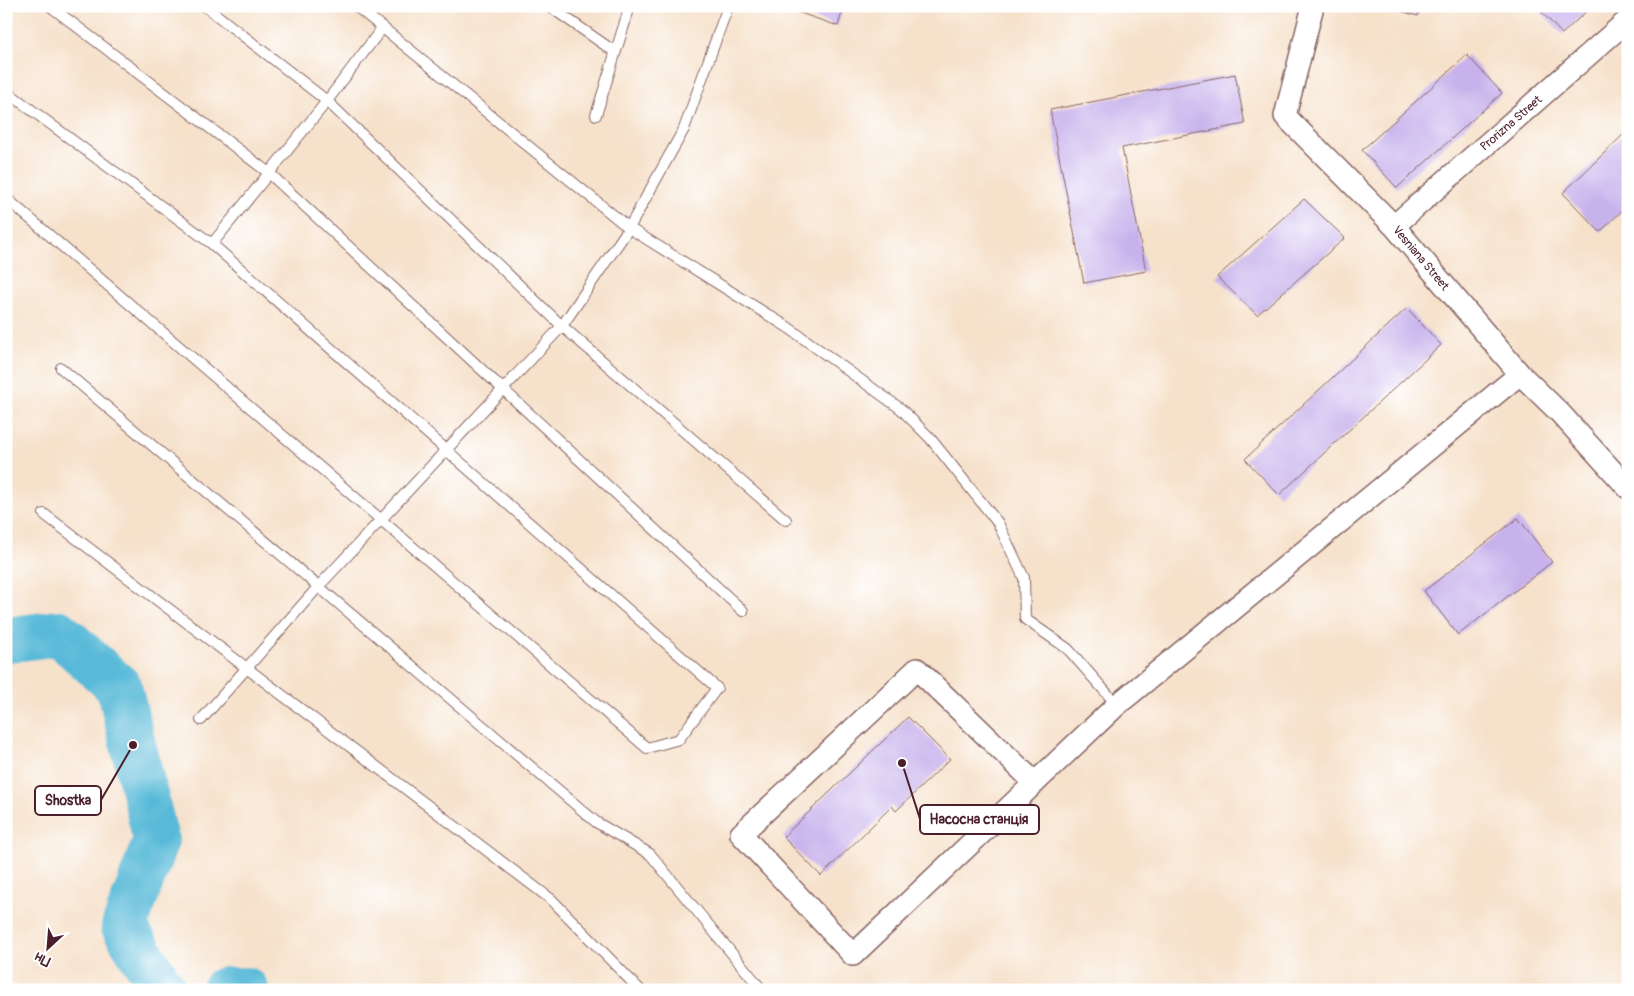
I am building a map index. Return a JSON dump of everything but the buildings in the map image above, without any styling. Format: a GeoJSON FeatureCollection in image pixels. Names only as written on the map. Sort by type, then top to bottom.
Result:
{"type":"FeatureCollection","features":[{"type":"Feature","properties":{"kind":"street","name":"Vesniana Street"},"geometry":{"type":"LineString","coordinates":[[1313,6],[1285,116],[1394,226],[1520,374],[1560,413],[1628,488]]}},
{"type":"Feature","properties":{"kind":"street","name":"Prorizna Street"},"geometry":{"type":"LineString","coordinates":[[1394,226],[1628,20]]}},
{"type":"Feature","properties":{"kind":"street"},"geometry":{"type":"LineString","coordinates":[[1036,783],[917,669],[741,834],[853,955],[1036,783],[1117,705],[1520,374]]}},
{"type":"Feature","properties":{"kind":"lane"},"geometry":{"type":"LineString","coordinates":[[50,6],[269,173],[743,611]]}},
{"type":"Feature","properties":{"kind":"lane"},"geometry":{"type":"LineString","coordinates":[[205,6],[327,101],[562,326],[786,520]]}},
{"type":"Feature","properties":{"kind":"lane"},"geometry":{"type":"LineString","coordinates":[[356,6],[630,228],[789,328],[901,409],[930,438],[998,523],[1024,578],[1025,619],[1068,649],[1117,705]]}},
{"type":"Feature","properties":{"kind":"lane"},"geometry":{"type":"LineString","coordinates":[[549,6],[616,52]]}},
{"type":"Feature","properties":{"kind":"lane"},"geometry":{"type":"LineString","coordinates":[[596,115],[630,6]]}},
{"type":"Feature","properties":{"kind":"lane"},"geometry":{"type":"LineString","coordinates":[[200,720],[318,586],[562,326],[630,228],[684,129],[728,6]]}},
{"type":"Feature","properties":{"kind":"lane"},"geometry":{"type":"LineString","coordinates":[[212,244],[327,101],[383,27]]}},
{"type":"Feature","properties":{"kind":"lane"},"geometry":{"type":"LineString","coordinates":[[6,91],[212,244],[717,688],[679,739],[647,748],[6,198]]}},
{"type":"Feature","properties":{"kind":"lane"},"geometry":{"type":"LineString","coordinates":[[61,368],[596,822],[650,854],[762,990]]}},
{"type":"Feature","properties":{"kind":"lane"},"geometry":{"type":"LineString","coordinates":[[44,514],[552,900],[640,990]]}},
{"type":"Feature","properties":{"kind":"waterway"},"geometry":{"type":"LineString","coordinates":[[6,640],[59,633],[119,687],[156,840],[124,927],[164,990]]}},
{"type":"Feature","properties":{"kind":"waterway"},"geometry":{"type":"LineString","coordinates":[[224,990],[246,990]]}},
{"type":"Feature","properties":{"kind":"place","name":"Shostka"},"geometry":{"type":"Point","coordinates":[133,745]}},
{"type":"Feature","properties":{"kind":"place","name":"Насосна станція"},"geometry":{"type":"Point","coordinates":[902,763]}}]}
